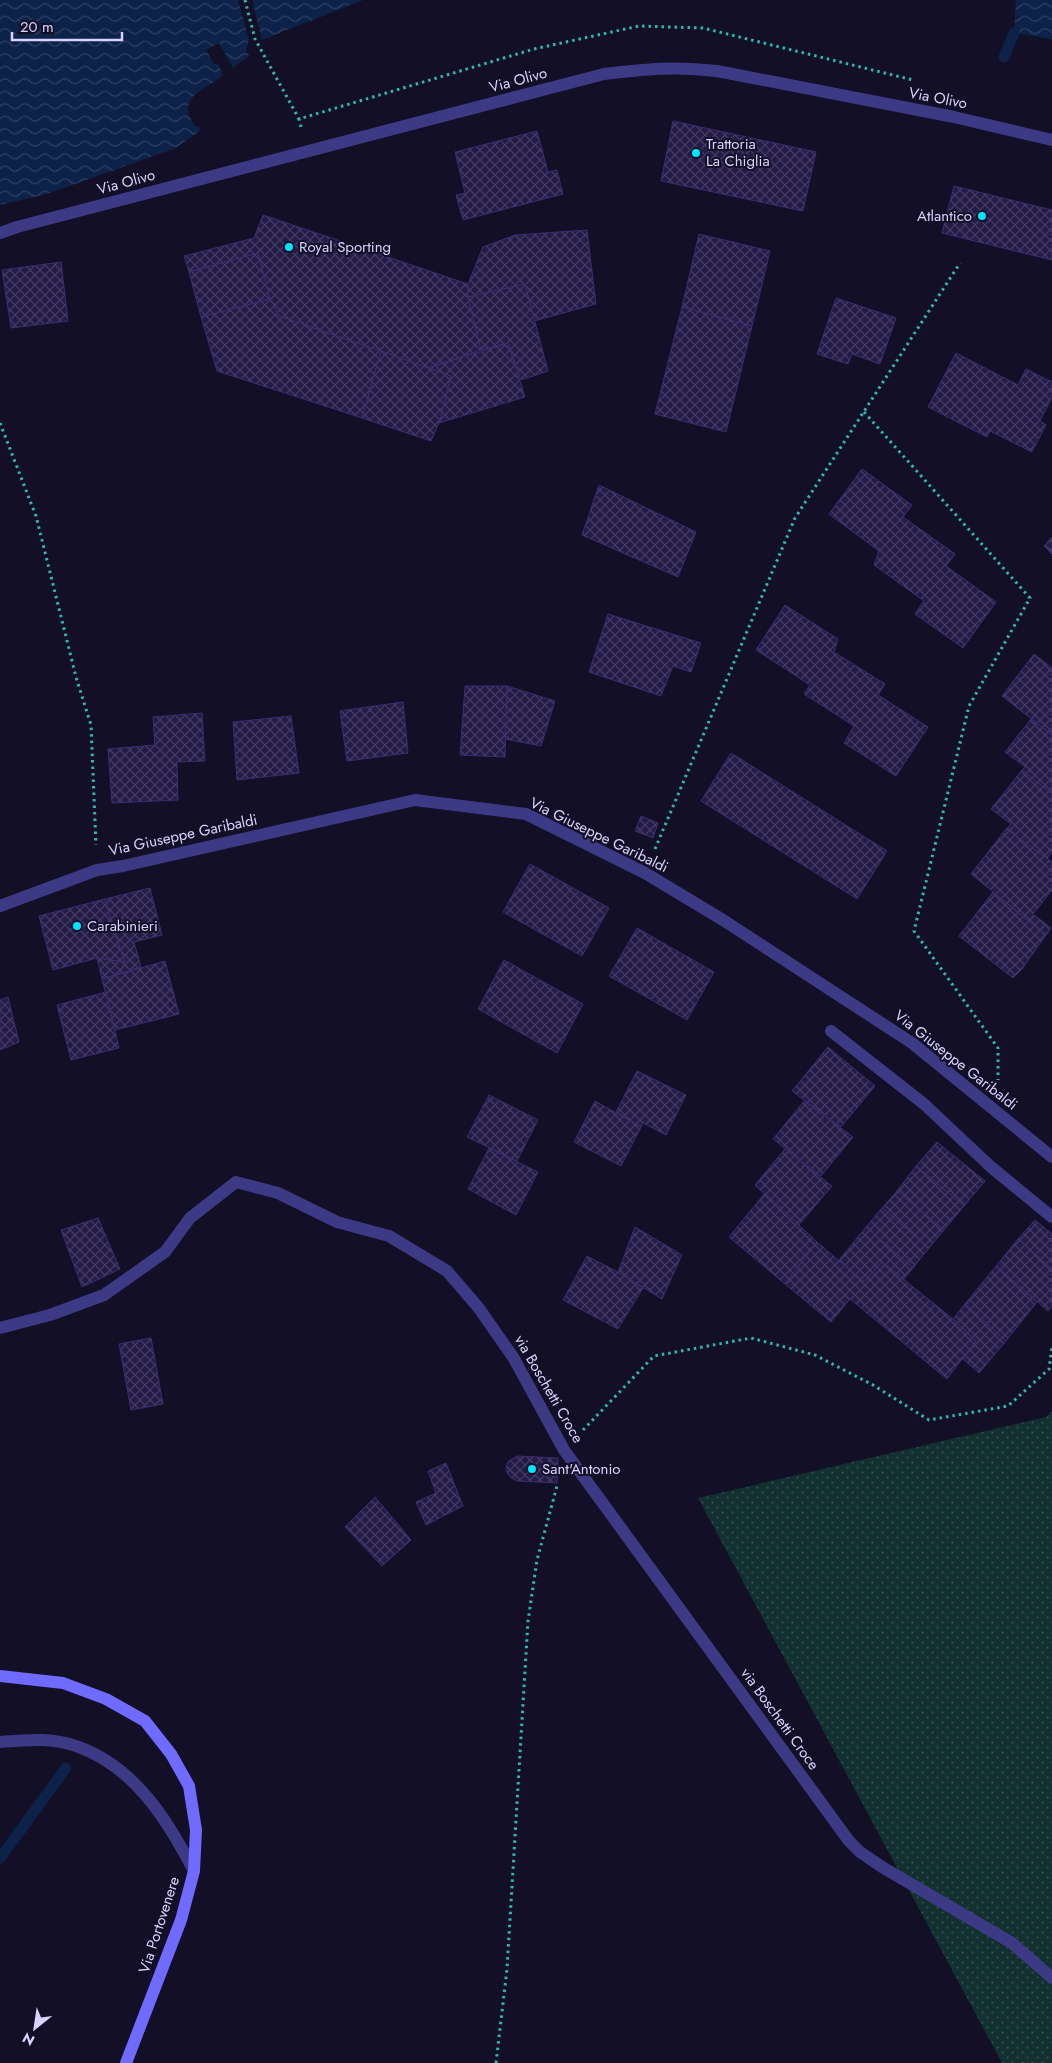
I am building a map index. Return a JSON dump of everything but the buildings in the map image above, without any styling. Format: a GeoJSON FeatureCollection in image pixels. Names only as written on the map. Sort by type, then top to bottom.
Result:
{"type":"FeatureCollection","features":[{"type":"Feature","properties":{"kind":"main road","name":"Via Portovenere"},"geometry":{"type":"LineString","coordinates":[[0,1676],[63,1683],[106,1699],[144,1721],[171,1754],[189,1786],[196,1830],[194,1871],[181,1920],[126,2063]]}},
{"type":"Feature","properties":{"kind":"street","name":"Via Olivo"},"geometry":{"type":"LineString","coordinates":[[0,233],[604,74],[660,67],[686,67],[717,71],[954,117],[1052,140]]}},
{"type":"Feature","properties":{"kind":"street","name":"Via Giuseppe Garibaldi"},"geometry":{"type":"LineString","coordinates":[[0,906],[98,870],[415,800],[526,814],[645,873],[724,920],[912,1042],[1052,1157]]}},
{"type":"Feature","properties":{"kind":"street"},"geometry":{"type":"LineString","coordinates":[[831,1031],[924,1104],[991,1167],[1052,1217]]}},
{"type":"Feature","properties":{"kind":"street","name":"via Boschetti Croce"},"geometry":{"type":"LineString","coordinates":[[0,1328],[50,1315],[104,1295],[165,1252],[190,1218],[236,1182],[278,1193],[337,1222],[389,1236],[447,1270],[478,1307],[513,1357],[564,1450],[849,1841],[860,1852],[882,1866],[1012,1943],[1052,1978]]}},
{"type":"Feature","properties":{"kind":"street"},"geometry":{"type":"LineString","coordinates":[[0,1742],[33,1739],[76,1745],[116,1766],[144,1792],[176,1836],[194,1871]]}},
{"type":"Feature","properties":{"kind":"path"},"geometry":{"type":"LineString","coordinates":[[245,0],[255,39],[299,119]]}},
{"type":"Feature","properties":{"kind":"path"},"geometry":{"type":"LineString","coordinates":[[645,873],[795,518],[960,263]]}},
{"type":"Feature","properties":{"kind":"path"},"geometry":{"type":"LineString","coordinates":[[864,412],[1030,598],[969,706],[914,931],[998,1048],[998,1113]]}},
{"type":"Feature","properties":{"kind":"path"},"geometry":{"type":"LineString","coordinates":[[0,423],[36,516],[76,676],[91,725],[98,870]]}},
{"type":"Feature","properties":{"kind":"path"},"geometry":{"type":"LineString","coordinates":[[496,2063],[509,1931],[528,1620],[537,1560],[555,1498],[564,1450],[654,1356],[752,1338],[815,1355],[873,1384],[929,1420],[1008,1406],[1049,1369],[1052,1346]]}},
{"type":"Feature","properties":{"kind":"green space"},"geometry":{"type":"Polygon","coordinates":[[[1052,1411],[1052,2063],[1002,2063],[698,1498],[1046,1417],[1052,1411]]]}},
{"type":"Feature","properties":{"kind":"water"},"geometry":{"type":"Polygon","coordinates":[[[0,0],[238,0],[249,40],[246,51],[249,56],[233,68],[219,43],[206,50],[214,64],[218,64],[223,74],[191,100],[188,106],[188,114],[194,125],[201,128],[176,148],[47,194],[0,205],[0,0]]]}},
{"type":"Feature","properties":{"kind":"water"},"geometry":{"type":"Polygon","coordinates":[[[252,0],[363,0],[262,40],[252,0]]]}},
{"type":"Feature","properties":{"kind":"water"},"geometry":{"type":"Polygon","coordinates":[[[1016,0],[1052,0],[1052,39],[1014,33],[1016,0]]]}},
{"type":"Feature","properties":{"kind":"waterway"},"geometry":{"type":"LineString","coordinates":[[1004,57],[1014,33]]}},
{"type":"Feature","properties":{"kind":"waterway"},"geometry":{"type":"LineString","coordinates":[[0,1858],[66,1768]]}},
{"type":"Feature","properties":{"kind":"place","name":"Trattoria La Chiglia"},"geometry":{"type":"Point","coordinates":[696,153]}},
{"type":"Feature","properties":{"kind":"place","name":"Atlantico"},"geometry":{"type":"Point","coordinates":[982,216]}},
{"type":"Feature","properties":{"kind":"place","name":"Royal Sporting"},"geometry":{"type":"Point","coordinates":[289,247]}},
{"type":"Feature","properties":{"kind":"place","name":"Carabinieri"},"geometry":{"type":"Point","coordinates":[77,926]}},
{"type":"Feature","properties":{"kind":"place","name":"Sant'Antonio"},"geometry":{"type":"Point","coordinates":[532,1469]}}]}
